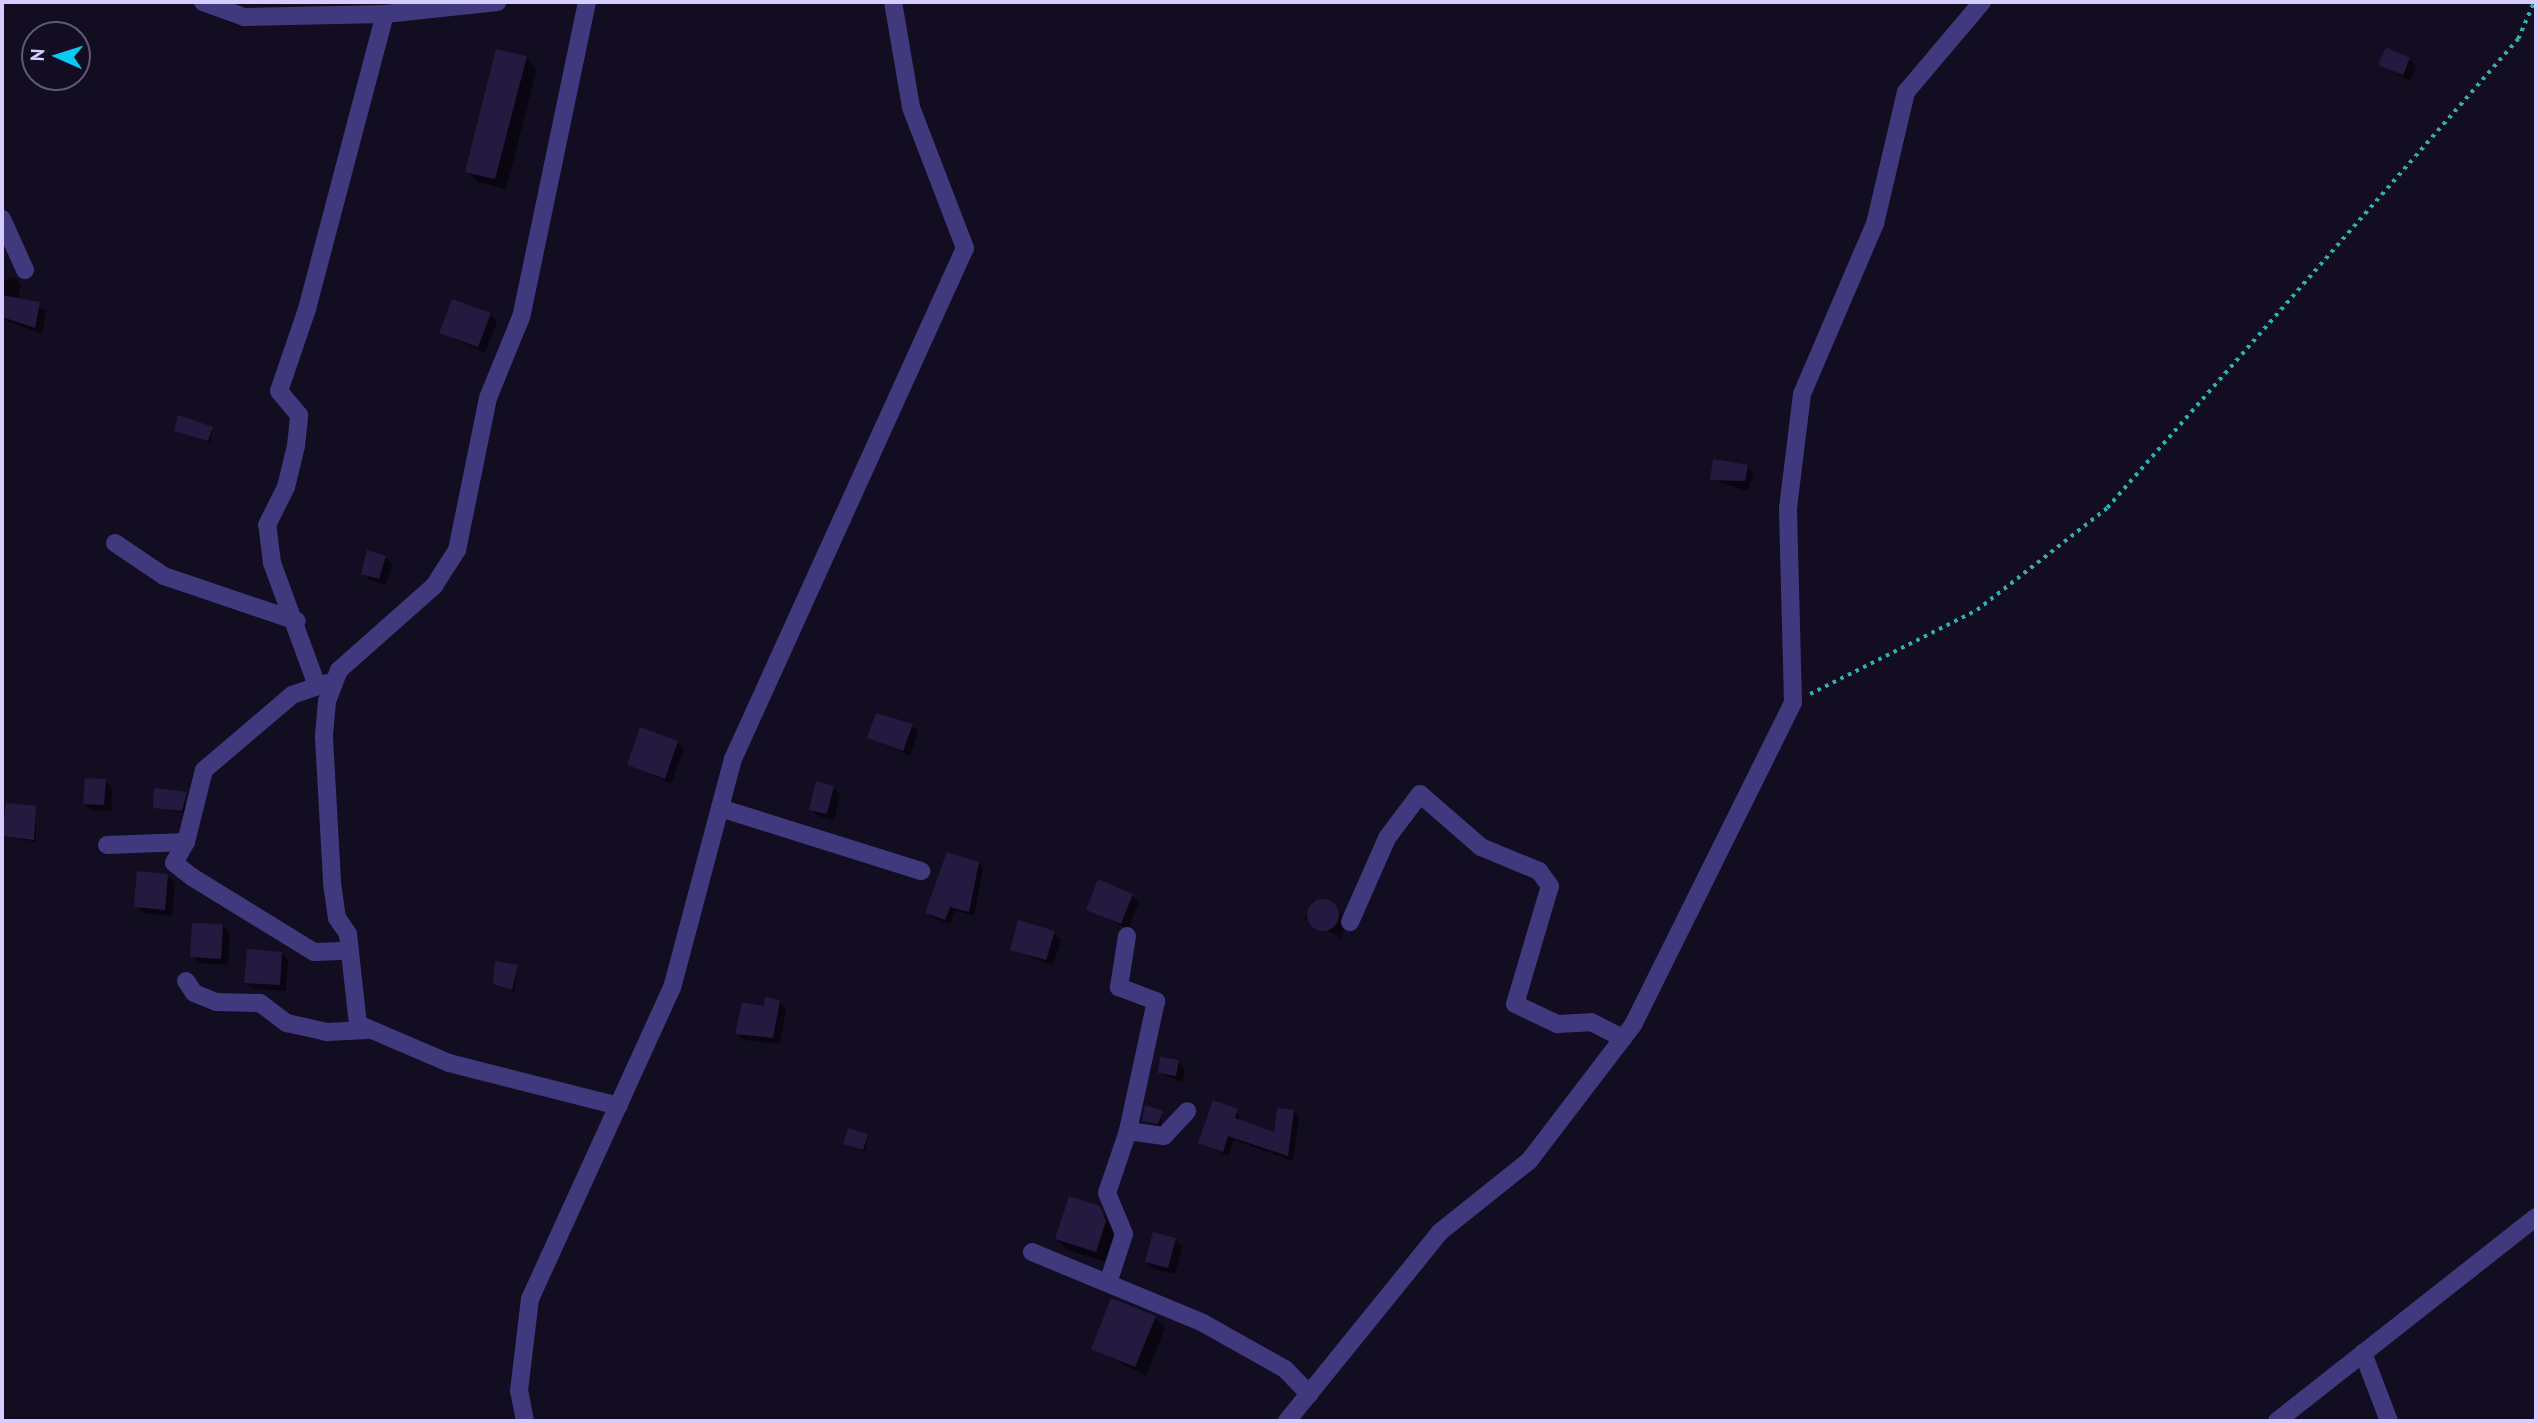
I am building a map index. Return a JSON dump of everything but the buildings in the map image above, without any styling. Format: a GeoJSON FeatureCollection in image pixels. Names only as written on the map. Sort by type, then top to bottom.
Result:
{"type":"FeatureCollection","features":[{"type":"Feature","properties":{"kind":"street"},"geometry":{"type":"LineString","coordinates":[[203,2],[237,8],[385,14],[497,2]]}},
{"type":"Feature","properties":{"kind":"street"},"geometry":{"type":"LineString","coordinates":[[348,951],[314,952],[192,877],[174,863],[186,842],[204,770],[292,695],[325,683],[434,586],[457,550],[477,438],[521,317],[587,2]]}},
{"type":"Feature","properties":{"kind":"street"},"geometry":{"type":"LineString","coordinates":[[525,1421],[519,1391],[530,1299],[672,988],[733,759],[965,248],[911,107],[893,2]]}},
{"type":"Feature","properties":{"kind":"street"},"geometry":{"type":"LineString","coordinates":[[1287,1421],[1440,1232],[1529,1161],[1623,1038],[1793,702],[1788,508],[1802,394],[1875,224],[1906,92],[1982,2]]}},
{"type":"Feature","properties":{"kind":"street"},"geometry":{"type":"LineString","coordinates":[[385,14],[307,309],[279,391],[299,415],[296,446],[286,487],[267,525],[272,563],[325,683],[326,779],[332,883],[348,951],[358,1024],[449,1063],[619,1105]]}},
{"type":"Feature","properties":{"kind":"street"},"geometry":{"type":"LineString","coordinates":[[2,219],[25,270]]}},
{"type":"Feature","properties":{"kind":"street"},"geometry":{"type":"LineString","coordinates":[[115,543],[164,576],[297,621]]}},
{"type":"Feature","properties":{"kind":"street"},"geometry":{"type":"LineString","coordinates":[[1350,922],[1388,838],[1420,794],[1481,847],[1539,871],[1550,886],[1515,1004],[1557,1024],[1591,1023],[1623,1038]]}},
{"type":"Feature","properties":{"kind":"street"},"geometry":{"type":"LineString","coordinates":[[720,807],[921,871]]}},
{"type":"Feature","properties":{"kind":"street"},"geometry":{"type":"LineString","coordinates":[[107,845],[186,842]]}},
{"type":"Feature","properties":{"kind":"street"},"geometry":{"type":"LineString","coordinates":[[1109,1280],[1124,1234],[1107,1193],[1128,1131],[1156,1001],[1119,987],[1127,936]]}},
{"type":"Feature","properties":{"kind":"street"},"geometry":{"type":"LineString","coordinates":[[186,981],[194,993],[216,1002],[260,1003],[287,1023],[327,1032],[367,1030]]}},
{"type":"Feature","properties":{"kind":"street"},"geometry":{"type":"LineString","coordinates":[[1128,1131],[1164,1136],[1187,1111]]}},
{"type":"Feature","properties":{"kind":"street"},"geometry":{"type":"LineString","coordinates":[[2277,1421],[2536,1217]]}},
{"type":"Feature","properties":{"kind":"street"},"geometry":{"type":"LineString","coordinates":[[1031,1252],[1109,1280],[1255,1350],[1309,1394]]}},
{"type":"Feature","properties":{"kind":"street"},"geometry":{"type":"LineString","coordinates":[[2363,1353],[2389,1421]]}},
{"type":"Feature","properties":{"kind":"path"},"geometry":{"type":"LineString","coordinates":[[1793,702],[1977,610],[2106,508],[2518,39],[2534,2]]}}]}
